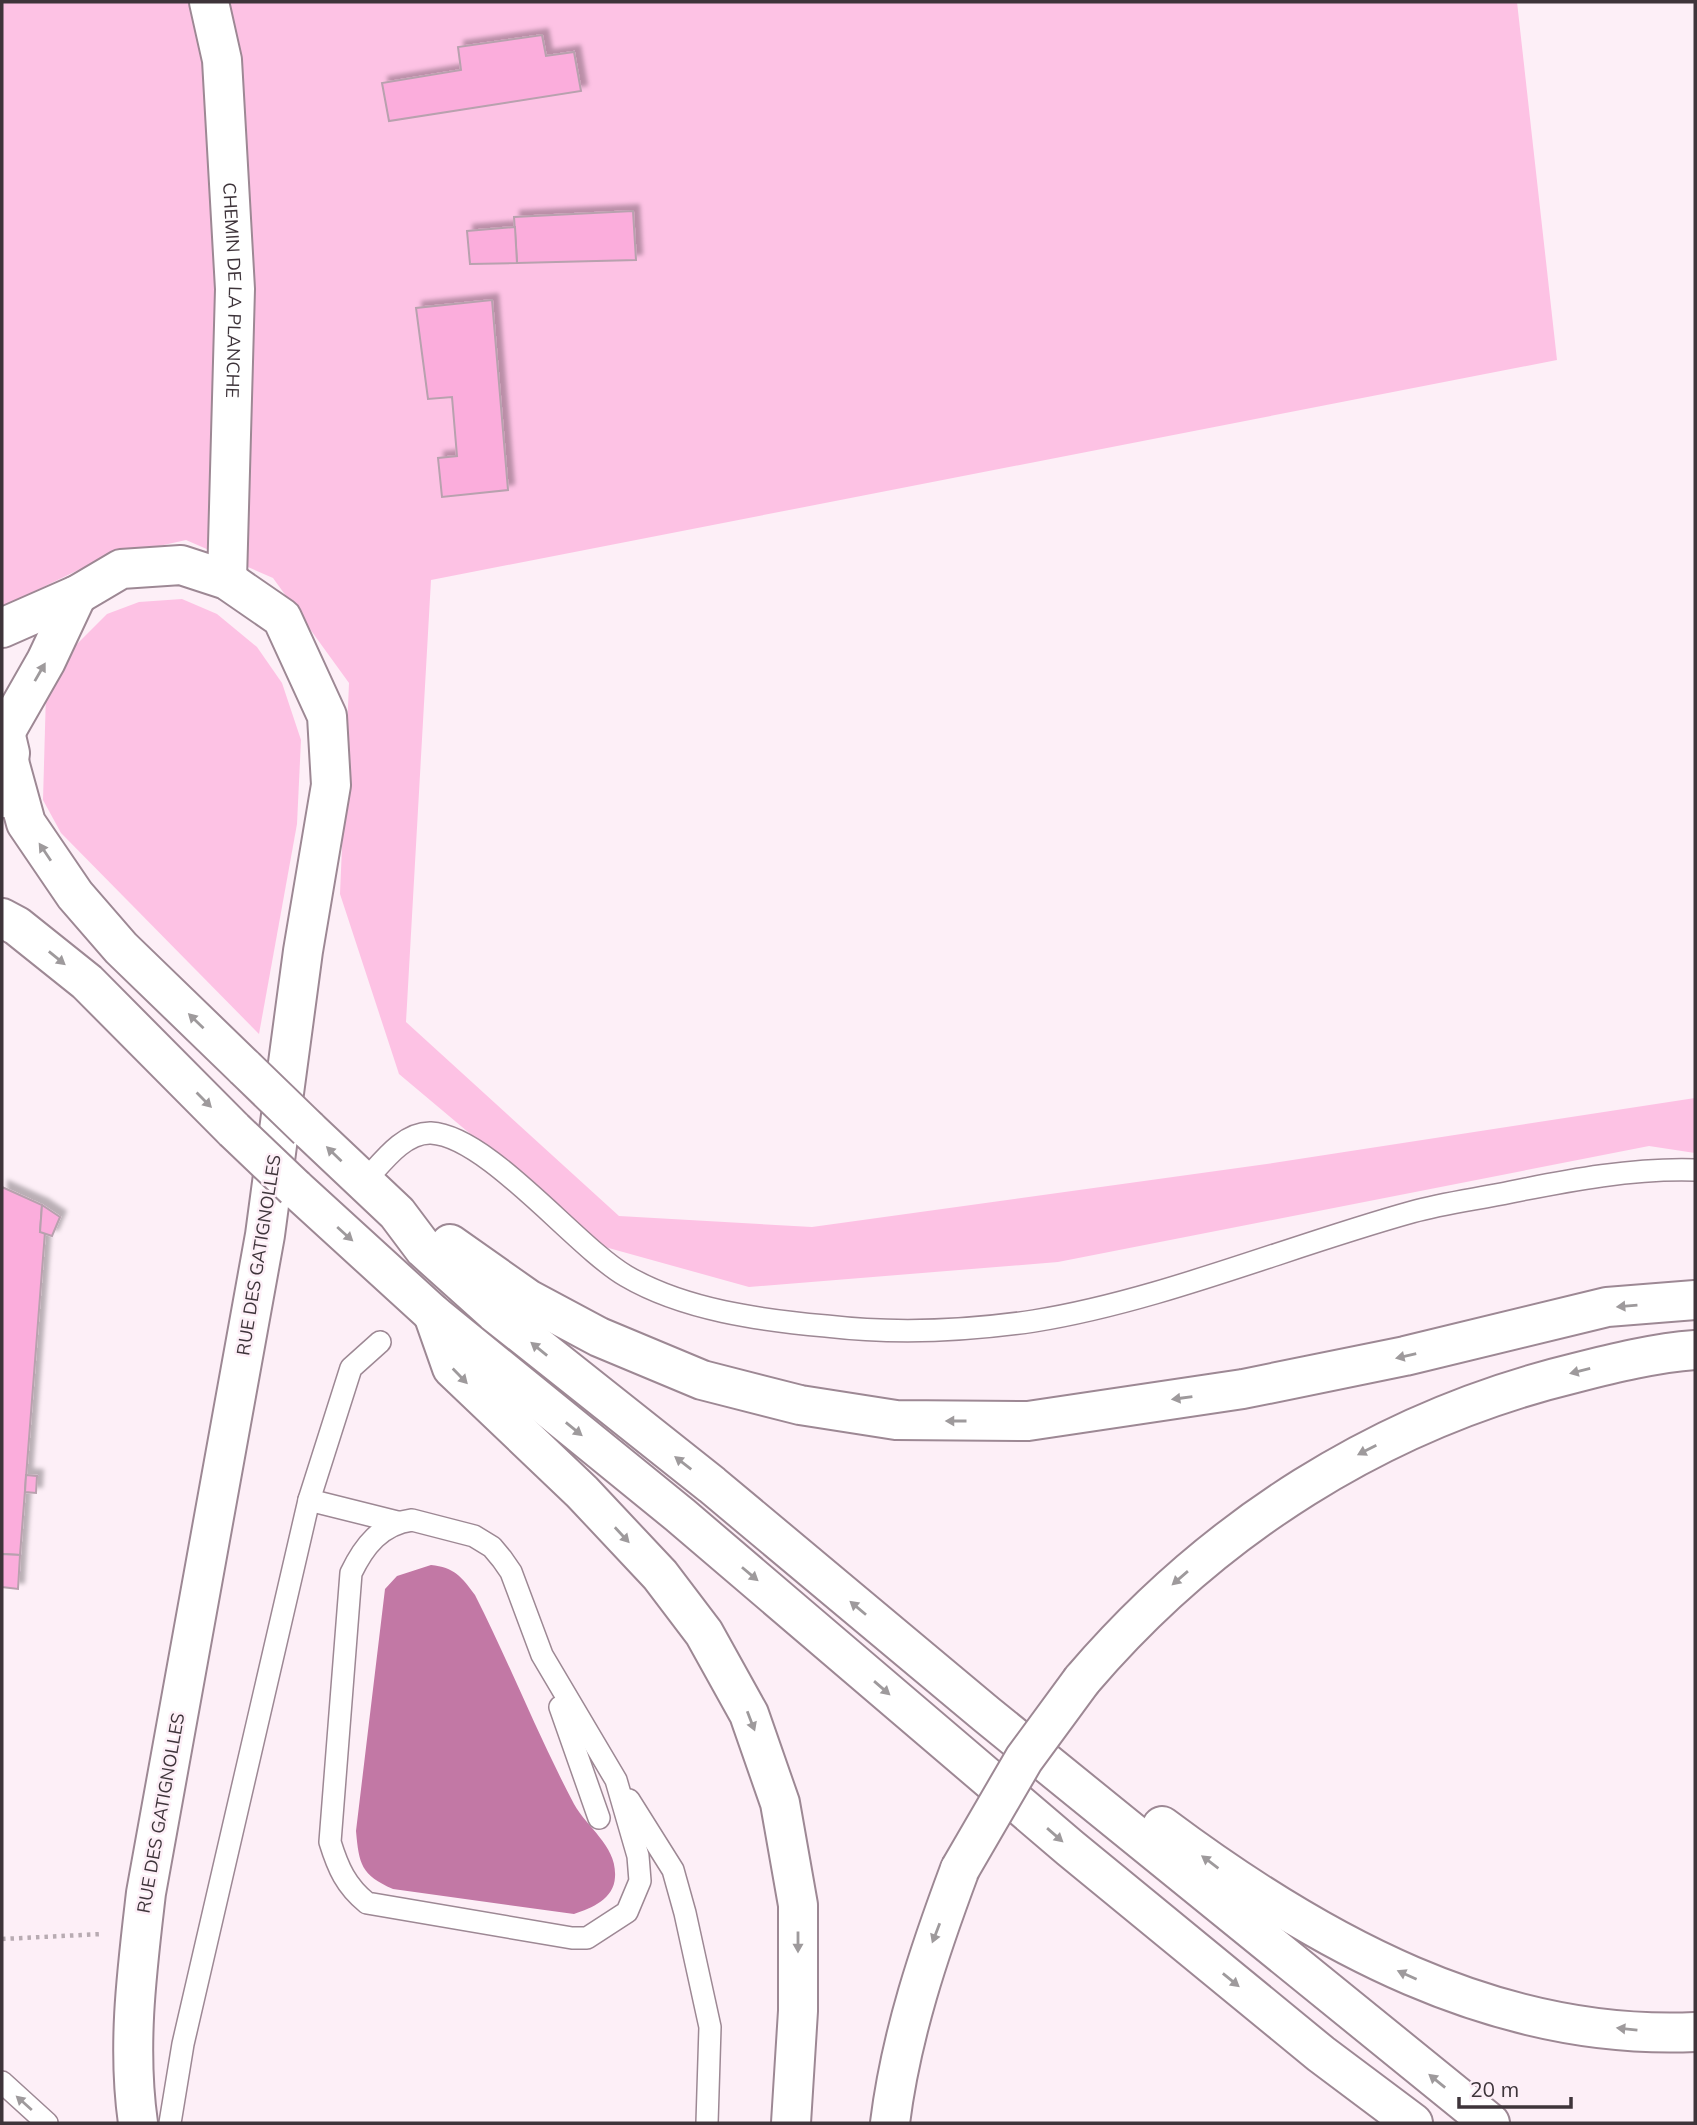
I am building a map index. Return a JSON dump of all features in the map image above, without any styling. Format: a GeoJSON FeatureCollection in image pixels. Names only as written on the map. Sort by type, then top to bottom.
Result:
{"type":"FeatureCollection","features":[{"type":"Feature","properties":{"kind":"main road","name":"CHEMIN DE LA PLANCHE"},"geometry":{"type":"LineString","coordinates":[[209,2],[222,60],[235,289],[227,580]]}},
{"type":"Feature","properties":{"kind":"main road","name":"RUE DES GATIGNOLLES"},"geometry":{"type":"LineString","coordinates":[[2,628],[77,595],[121,569],[181,565],[227,580],[282,618],[327,716],[331,785],[303,951],[265,1235],[165,1784],[141,1934],[134,2000],[132,2072],[138,2123]]}},
{"type":"Feature","properties":{"kind":"main road"},"geometry":{"type":"LineString","coordinates":[[2,803],[6,738],[77,595]]}},
{"type":"Feature","properties":{"kind":"main road"},"geometry":{"type":"LineString","coordinates":[[6,738],[26,822],[75,895],[121,948],[397,1213],[424,1249],[494,1312],[712,1485],[986,1714],[1490,2123]]}},
{"type":"Feature","properties":{"kind":"main road"},"geometry":{"type":"LineString","coordinates":[[2,918],[87,982],[295,1188],[433,1314],[680,1515],[1070,1848],[1321,2054],[1413,2123]]}},
{"type":"Feature","properties":{"kind":"main road"},"geometry":{"type":"LineString","coordinates":[[397,1213],[434,1232],[528,1299],[599,1337],[702,1380],[800,1405],[896,1420],[1028,1421],[1243,1389],[1405,1356],[1607,1307],[1695,1300]]}},
{"type":"Feature","properties":{"kind":"main road"},"geometry":{"type":"LineString","coordinates":[[433,1314],[452,1368],[582,1493],[660,1575],[704,1633],[749,1714],[780,1803],[798,1905],[799,2011],[791,2123]]}},
{"type":"Feature","properties":{"kind":"main road"},"geometry":{"type":"LineString","coordinates":[[890,2123],[908,2025],[927,1957],[960,1869],[1024,1759],[1082,1680],[1163,1594],[1219,1545],[1340,1464],[1472,1402],[1612,1364],[1695,1350]]}},
{"type":"Feature","properties":{"kind":"main road"},"geometry":{"type":"LineString","coordinates":[[986,1714],[1020,1719],[1220,1870],[1299,1921],[1361,1954],[1423,1982],[1477,2001],[1580,2025],[1695,2032]]}},
{"type":"Feature","properties":{"kind":"lane"},"geometry":{"type":"LineString","coordinates":[[364,1182],[400,1144],[431,1133],[463,1144],[501,1170],[589,1249],[624,1275],[651,1289],[710,1308],[769,1319],[829,1327],[909,1331],[1036,1320],[1129,1299],[1416,1211],[1571,1180],[1695,1170]]}},
{"type":"Feature","properties":{"kind":"lane"},"geometry":{"type":"LineString","coordinates":[[170,2123],[183,2044],[309,1500],[351,1368],[380,1342]]}},
{"type":"Feature","properties":{"kind":"lane"},"geometry":{"type":"LineString","coordinates":[[309,1500],[397,1522],[412,1520],[439,1525],[474,1536],[492,1547],[511,1572],[599,1818]]}},
{"type":"Feature","properties":{"kind":"lane"},"geometry":{"type":"LineString","coordinates":[[397,1522],[380,1532],[362,1551],[351,1573],[330,1842],[338,1868],[351,1890],[367,1903],[384,1907],[572,1938],[587,1937],[627,1912],[640,1881],[638,1856],[616,1780]]}},
{"type":"Feature","properties":{"kind":"lane"},"geometry":{"type":"LineString","coordinates":[[542,1655],[673,1870],[710,2026],[707,2123]]}},
{"type":"Feature","properties":{"kind":"lane"},"geometry":{"type":"LineString","coordinates":[[2,2082],[47,2123]]}},
{"type":"Feature","properties":{"kind":"path"},"geometry":{"type":"LineString","coordinates":[[2,1938],[141,1934]]}},
{"type":"Feature","properties":{"kind":"shaded area"},"geometry":{"type":"Polygon","coordinates":[[[2,2],[1517,2],[1557,360],[431,580],[406,1022],[619,1216],[812,1227],[1273,1163],[1695,1098],[1695,1153],[1649,1146],[1058,1262],[749,1287],[605,1247],[399,1074],[340,894],[349,683],[273,578],[186,540],[101,559],[2,607],[2,2]]]}},
{"type":"Feature","properties":{"kind":"shaded area"},"geometry":{"type":"Polygon","coordinates":[[[182,599],[217,614],[257,647],[282,683],[301,740],[297,824],[259,1034],[61,833],[43,800],[46,693],[75,646],[107,614],[139,602],[182,599]]]}},
{"type":"Feature","properties":{"kind":"shaded area"},"geometry":{"type":"Polygon","coordinates":[[[431,1565],[457,1574],[475,1595],[574,1804],[607,1847],[614,1866],[614,1885],[601,1902],[588,1909],[574,1914],[393,1889],[374,1879],[364,1867],[356,1831],[385,1589],[397,1576],[431,1565]]]}},
{"type":"Feature","properties":{"kind":"building"},"geometry":{"type":"Polygon","coordinates":[[[542,35],[546,56],[574,52],[581,91],[389,121],[382,83],[461,70],[458,47],[542,35]]]}},
{"type":"Feature","properties":{"kind":"building"},"geometry":{"type":"Polygon","coordinates":[[[633,211],[636,260],[517,263],[514,217],[633,211]]]}},
{"type":"Feature","properties":{"kind":"building"},"geometry":{"type":"Polygon","coordinates":[[[515,227],[517,263],[470,264],[467,231],[515,227]]]}},
{"type":"Feature","properties":{"kind":"building"},"geometry":{"type":"Polygon","coordinates":[[[492,300],[508,490],[442,497],[438,458],[457,456],[452,397],[428,399],[416,308],[492,300]]]}},
{"type":"Feature","properties":{"kind":"building"},"geometry":{"type":"Polygon","coordinates":[[[2,1187],[42,1205],[40,1232],[45,1232],[20,1555],[2,1554],[2,1187]]]}},
{"type":"Feature","properties":{"kind":"building"},"geometry":{"type":"Polygon","coordinates":[[[42,1205],[60,1217],[52,1236],[40,1232],[42,1205]]]}},
{"type":"Feature","properties":{"kind":"building"},"geometry":{"type":"Polygon","coordinates":[[[26,1475],[37,1476],[36,1493],[25,1492],[26,1475]]]}},
{"type":"Feature","properties":{"kind":"building"},"geometry":{"type":"Polygon","coordinates":[[[2,1554],[20,1555],[18,1589],[2,1587],[2,1554]]]}}]}
